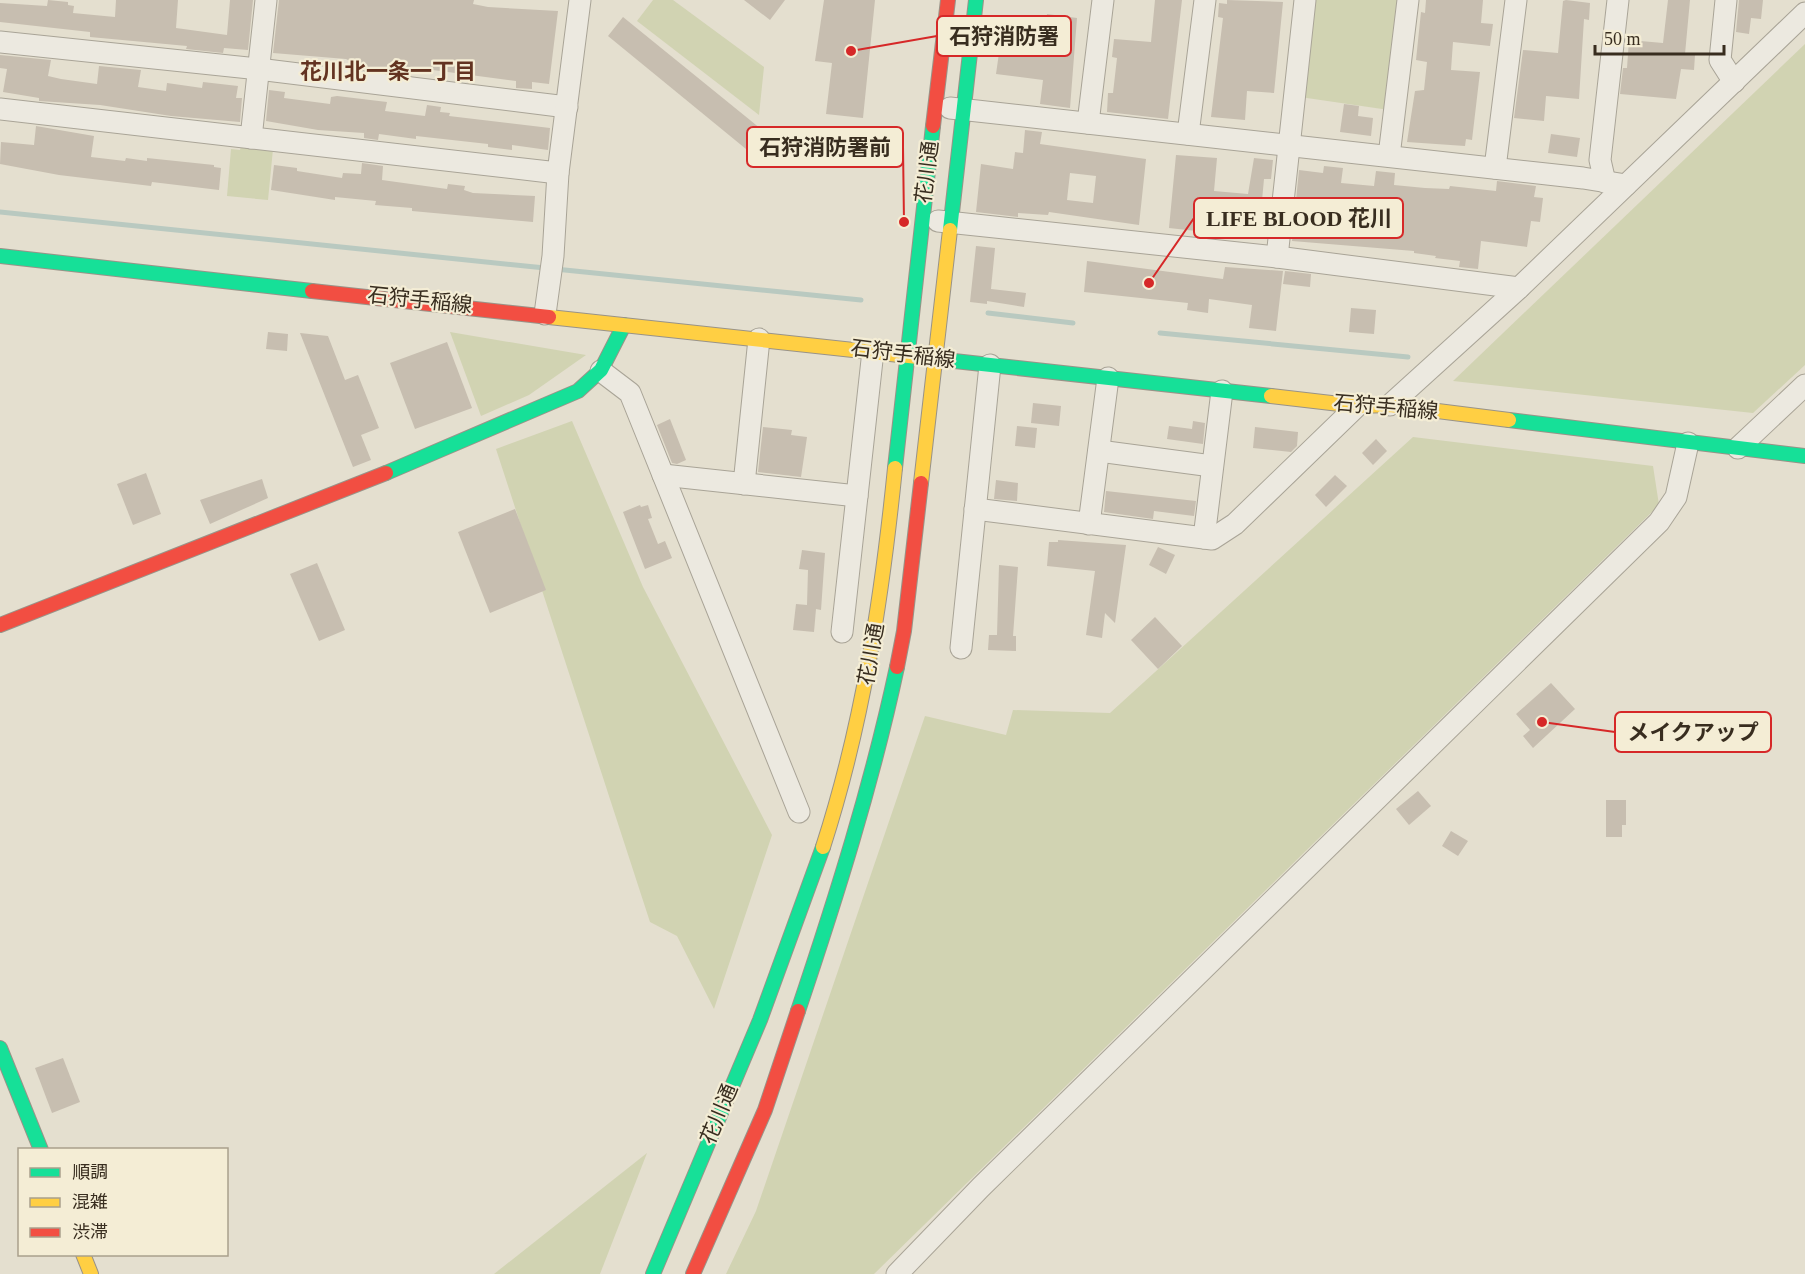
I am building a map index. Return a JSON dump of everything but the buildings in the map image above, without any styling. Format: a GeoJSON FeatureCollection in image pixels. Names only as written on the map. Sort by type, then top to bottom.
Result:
{"type":"FeatureCollection","features":[{"type":"Feature","properties":{"kind":"street"},"geometry":{"type":"LineString","coordinates":[[251,138],[266,0]]}},
{"type":"Feature","properties":{"kind":"street"},"geometry":{"type":"LineString","coordinates":[[545,314],[554,256],[558,173],[580,0]]}},
{"type":"Feature","properties":{"kind":"street","name":"花川通"},"geometry":{"type":"LineString","coordinates":[[653,1274],[774,986],[822,847],[848,761],[869,671],[885,563],[921,218],[948,0]]}},
{"type":"Feature","properties":{"kind":"street","name":"花川通"},"geometry":{"type":"LineString","coordinates":[[693,1274],[765,1110],[862,814],[883,732],[904,631],[976,0]]}},
{"type":"Feature","properties":{"kind":"street"},"geometry":{"type":"LineString","coordinates":[[1088,123],[1103,0]]}},
{"type":"Feature","properties":{"kind":"street"},"geometry":{"type":"LineString","coordinates":[[1188,134],[1206,0]]}},
{"type":"Feature","properties":{"kind":"street"},"geometry":{"type":"LineString","coordinates":[[1278,257],[1305,0]]}},
{"type":"Feature","properties":{"kind":"street"},"geometry":{"type":"LineString","coordinates":[[1389,156],[1408,0]]}},
{"type":"Feature","properties":{"kind":"street"},"geometry":{"type":"LineString","coordinates":[[1495,168],[1516,0]]}},
{"type":"Feature","properties":{"kind":"street"},"geometry":{"type":"LineString","coordinates":[[1605,182],[1600,160],[1618,0]]}},
{"type":"Feature","properties":{"kind":"street"},"geometry":{"type":"LineString","coordinates":[[1726,0],[1720,60],[1734,82]]}},
{"type":"Feature","properties":{"kind":"street"},"geometry":{"type":"LineString","coordinates":[[1390,405],[1519,288],[1805,13]]}},
{"type":"Feature","properties":{"kind":"street"},"geometry":{"type":"LineString","coordinates":[[0,42],[258,69],[567,107]]}},
{"type":"Feature","properties":{"kind":"street"},"geometry":{"type":"LineString","coordinates":[[936,106],[1495,168],[1626,185]]}},
{"type":"Feature","properties":{"kind":"street"},"geometry":{"type":"LineString","coordinates":[[0,109],[558,173]]}},
{"type":"Feature","properties":{"kind":"street"},"geometry":{"type":"LineString","coordinates":[[921,218],[1278,257],[1519,288]]}},
{"type":"Feature","properties":{"kind":"street","name":"石狩手稲線"},"geometry":{"type":"LineString","coordinates":[[0,255],[545,314],[624,325],[906,354],[1357,406],[1390,405],[1805,456]]}},
{"type":"Feature","properties":{"kind":"street"},"geometry":{"type":"LineString","coordinates":[[0,625],[336,494],[578,391],[594,381],[601,371],[624,325]]}},
{"type":"Feature","properties":{"kind":"street"},"geometry":{"type":"LineString","coordinates":[[744,484],[759,339]]}},
{"type":"Feature","properties":{"kind":"street"},"geometry":{"type":"LineString","coordinates":[[842,632],[873,351]]}},
{"type":"Feature","properties":{"kind":"street"},"geometry":{"type":"LineString","coordinates":[[960,648],[990,365]]}},
{"type":"Feature","properties":{"kind":"street"},"geometry":{"type":"LineString","coordinates":[[601,371],[630,393],[799,812]]}},
{"type":"Feature","properties":{"kind":"street"},"geometry":{"type":"LineString","coordinates":[[1089,524],[1108,378]]}},
{"type":"Feature","properties":{"kind":"street"},"geometry":{"type":"LineString","coordinates":[[1738,448],[1805,385]]}},
{"type":"Feature","properties":{"kind":"street"},"geometry":{"type":"LineString","coordinates":[[1204,538],[1222,391]]}},
{"type":"Feature","properties":{"kind":"street"},"geometry":{"type":"LineString","coordinates":[[975,509],[1212,539],[1235,524],[1357,406]]}},
{"type":"Feature","properties":{"kind":"street"},"geometry":{"type":"LineString","coordinates":[[897,1274],[981,1187],[1659,522],[1676,497],[1688,443]]}},
{"type":"Feature","properties":{"kind":"street"},"geometry":{"type":"LineString","coordinates":[[1099,451],[1212,466]]}},
{"type":"Feature","properties":{"kind":"street"},"geometry":{"type":"LineString","coordinates":[[663,475],[857,496]]}},
{"type":"Feature","properties":{"kind":"street"},"geometry":{"type":"LineString","coordinates":[[0,1048],[41,1148]]}},
{"type":"Feature","properties":{"kind":"street"},"geometry":{"type":"LineString","coordinates":[[85,1256],[91,1274]]}},
{"type":"Feature","properties":{"kind":"green space"},"geometry":{"type":"Polygon","coordinates":[[[653,0],[673,0],[764,67],[759,115],[637,21],[653,0]]]}},
{"type":"Feature","properties":{"kind":"green space"},"geometry":{"type":"Polygon","coordinates":[[[1308,0],[1408,0],[1389,110],[1300,97],[1308,0]]]}},
{"type":"Feature","properties":{"kind":"green space"},"geometry":{"type":"Polygon","coordinates":[[[1805,44],[1805,365],[1753,413],[1453,381],[1805,44]]]}},
{"type":"Feature","properties":{"kind":"green space"},"geometry":{"type":"Polygon","coordinates":[[[241,146],[273,149],[268,200],[227,196],[231,149],[240,150],[241,146]]]}},
{"type":"Feature","properties":{"kind":"green space"},"geometry":{"type":"Polygon","coordinates":[[[450,332],[586,355],[529,395],[481,416],[450,332]]]}},
{"type":"Feature","properties":{"kind":"green space"},"geometry":{"type":"Polygon","coordinates":[[[572,421],[643,587],[772,835],[714,1009],[677,936],[650,922],[496,449],[572,421]]]}},
{"type":"Feature","properties":{"kind":"green space"},"geometry":{"type":"Polygon","coordinates":[[[1413,437],[1653,466],[1659,505],[874,1274],[726,1274],[756,1211],[925,716],[1006,735],[1013,710],[1110,713],[1413,437]]]}},
{"type":"Feature","properties":{"kind":"green space"},"geometry":{"type":"Polygon","coordinates":[[[647,1153],[600,1274],[494,1274],[647,1153]]]}},
{"type":"Feature","properties":{"kind":"waterway"},"geometry":{"type":"LineString","coordinates":[[0,212],[545,268]]}},
{"type":"Feature","properties":{"kind":"waterway"},"geometry":{"type":"LineString","coordinates":[[555,269],[861,300]]}},
{"type":"Feature","properties":{"kind":"waterway"},"geometry":{"type":"LineString","coordinates":[[988,313],[1073,323]]}},
{"type":"Feature","properties":{"kind":"waterway"},"geometry":{"type":"LineString","coordinates":[[1160,333],[1408,357]]}},
{"type":"Feature","properties":{"kind":"traffic: fast"},"geometry":{"type":"LineString","coordinates":[[950,230],[976,0]]}},
{"type":"Feature","properties":{"kind":"traffic: fast"},"geometry":{"type":"LineString","coordinates":[[895,468],[933,126]]}},
{"type":"Feature","properties":{"kind":"traffic: fast"},"geometry":{"type":"LineString","coordinates":[[0,256],[312,291]]}},
{"type":"Feature","properties":{"kind":"traffic: fast"},"geometry":{"type":"LineString","coordinates":[[386,473],[578,391],[601,370],[624,325]]}},
{"type":"Feature","properties":{"kind":"traffic: fast"},"geometry":{"type":"LineString","coordinates":[[918,357],[1271,396]]}},
{"type":"Feature","properties":{"kind":"traffic: fast"},"geometry":{"type":"LineString","coordinates":[[1509,420],[1805,456]]}},
{"type":"Feature","properties":{"kind":"traffic: fast"},"geometry":{"type":"LineString","coordinates":[[798,1011],[852,840],[897,667]]}},
{"type":"Feature","properties":{"kind":"traffic: fast"},"geometry":{"type":"LineString","coordinates":[[653,1274],[760,1020],[823,847]]}},
{"type":"Feature","properties":{"kind":"traffic: fast"},"geometry":{"type":"LineString","coordinates":[[0,1048],[40,1148]]}},
{"type":"Feature","properties":{"kind":"traffic: slow"},"geometry":{"type":"LineString","coordinates":[[921,483],[950,230]]}},
{"type":"Feature","properties":{"kind":"traffic: slow"},"geometry":{"type":"LineString","coordinates":[[549,317],[918,357]]}},
{"type":"Feature","properties":{"kind":"traffic: slow"},"geometry":{"type":"LineString","coordinates":[[1271,396],[1357,406],[1390,405],[1509,420]]}},
{"type":"Feature","properties":{"kind":"traffic: slow"},"geometry":{"type":"LineString","coordinates":[[823,847],[860,707],[877,612],[895,468]]}},
{"type":"Feature","properties":{"kind":"traffic: slow"},"geometry":{"type":"LineString","coordinates":[[84,1256],[91,1274]]}},
{"type":"Feature","properties":{"kind":"traffic: jam"},"geometry":{"type":"LineString","coordinates":[[933,126],[948,0]]}},
{"type":"Feature","properties":{"kind":"traffic: jam"},"geometry":{"type":"LineString","coordinates":[[312,291],[549,317]]}},
{"type":"Feature","properties":{"kind":"traffic: jam"},"geometry":{"type":"LineString","coordinates":[[0,625],[386,473]]}},
{"type":"Feature","properties":{"kind":"traffic: jam"},"geometry":{"type":"LineString","coordinates":[[897,667],[904,631],[921,483]]}},
{"type":"Feature","properties":{"kind":"traffic: jam"},"geometry":{"type":"LineString","coordinates":[[693,1274],[765,1110],[798,1011]]}},
{"type":"Feature","properties":{"kind":"place","name":"石狩消防署"},"geometry":{"type":"Point","coordinates":[851,51]}},
{"type":"Feature","properties":{"kind":"place","name":"石狩消防署前"},"geometry":{"type":"Point","coordinates":[904,222]}},
{"type":"Feature","properties":{"kind":"place","name":"LIFE BLOOD 花川"},"geometry":{"type":"Point","coordinates":[1149,283]}},
{"type":"Feature","properties":{"kind":"place","name":"メイクアップ"},"geometry":{"type":"Point","coordinates":[1542,722]}},
{"type":"Feature","properties":{"kind":"district","name":"花川北一条一丁目"},"geometry":{"type":"Point","coordinates":[388,71]}}]}
